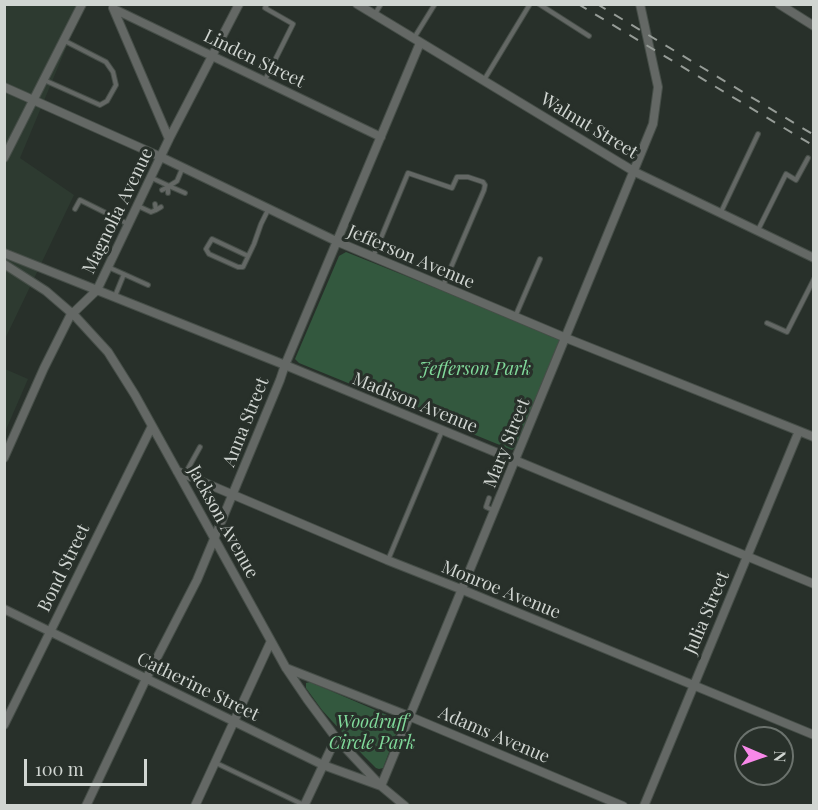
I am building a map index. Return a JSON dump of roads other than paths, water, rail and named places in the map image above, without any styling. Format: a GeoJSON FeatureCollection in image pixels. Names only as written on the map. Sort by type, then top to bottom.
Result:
{"type":"FeatureCollection","features":[{"type":"Feature","properties":{"kind":"street"},"geometry":{"type":"LineString","coordinates":[[4,158],[82,4]]}},
{"type":"Feature","properties":{"kind":"street","name":"Magnolia Avenue"},"geometry":{"type":"LineString","coordinates":[[4,458],[44,368],[72,313],[97,290],[169,139],[239,4]]}},
{"type":"Feature","properties":{"kind":"street","name":"Walnut Street"},"geometry":{"type":"LineString","coordinates":[[357,4],[635,172],[813,258]]}},
{"type":"Feature","properties":{"kind":"street","name":"Mary Street"},"geometry":{"type":"LineString","coordinates":[[381,786],[653,124],[658,87],[640,4]]}},
{"type":"Feature","properties":{"kind":"street"},"geometry":{"type":"LineString","coordinates":[[779,4],[813,26]]}},
{"type":"Feature","properties":{"kind":"street"},"geometry":{"type":"LineString","coordinates":[[113,7],[169,139]]}},
{"type":"Feature","properties":{"kind":"street","name":"Linden Street"},"geometry":{"type":"LineString","coordinates":[[113,7],[381,137]]}},
{"type":"Feature","properties":{"kind":"street","name":"Anna Street"},"geometry":{"type":"LineString","coordinates":[[86,806],[146,679],[197,580],[381,137],[417,41]]}},
{"type":"Feature","properties":{"kind":"street","name":"Jefferson Avenue"},"geometry":{"type":"LineString","coordinates":[[4,87],[161,157],[338,242],[566,338],[813,437]]}},
{"type":"Feature","properties":{"kind":"street","name":"Madison Avenue"},"geometry":{"type":"LineString","coordinates":[[4,253],[285,365],[813,584]]}},
{"type":"Feature","properties":{"kind":"street","name":"Jackson Avenue"},"geometry":{"type":"LineString","coordinates":[[4,264],[46,291],[72,313],[108,352],[181,473],[286,668],[336,738],[381,786],[405,806]]}},
{"type":"Feature","properties":{"kind":"street","name":"Bond Street"},"geometry":{"type":"LineString","coordinates":[[4,725],[152,426]]}},
{"type":"Feature","properties":{"kind":"street","name":"Julia Street"},"geometry":{"type":"LineString","coordinates":[[644,806],[799,431]]}},
{"type":"Feature","properties":{"kind":"street","name":"Monroe Avenue"},"geometry":{"type":"LineString","coordinates":[[181,473],[813,735]]}},
{"type":"Feature","properties":{"kind":"street","name":"Catherine Street"},"geometry":{"type":"LineString","coordinates":[[4,609],[323,765],[381,786]]}},
{"type":"Feature","properties":{"kind":"street"},"geometry":{"type":"LineString","coordinates":[[195,806],[271,641]]}},
{"type":"Feature","properties":{"kind":"street","name":"Adams Avenue"},"geometry":{"type":"LineString","coordinates":[[286,668],[411,717],[623,806]]}},
{"type":"Feature","properties":{"kind":"street"},"geometry":{"type":"LineString","coordinates":[[304,805],[336,738]]}},
{"type":"Feature","properties":{"kind":"lane"},"geometry":{"type":"LineString","coordinates":[[265,82],[292,24],[265,8],[267,4]]}},
{"type":"Feature","properties":{"kind":"lane"},"geometry":{"type":"LineString","coordinates":[[374,15],[381,4]]}},
{"type":"Feature","properties":{"kind":"lane"},"geometry":{"type":"LineString","coordinates":[[417,41],[435,4]]}},
{"type":"Feature","properties":{"kind":"lane"},"geometry":{"type":"LineString","coordinates":[[484,81],[531,4]]}},
{"type":"Feature","properties":{"kind":"lane"},"geometry":{"type":"LineString","coordinates":[[539,4],[589,36]]}},
{"type":"Feature","properties":{"kind":"lane"},"geometry":{"type":"LineString","coordinates":[[44,80],[100,105],[106,101],[116,85],[113,72],[106,62],[64,41]]}},
{"type":"Feature","properties":{"kind":"lane"},"geometry":{"type":"LineString","coordinates":[[721,213],[758,134]]}},
{"type":"Feature","properties":{"kind":"lane"},"geometry":{"type":"LineString","coordinates":[[758,231],[786,174],[796,180],[808,158]]}},
{"type":"Feature","properties":{"kind":"lane"},"geometry":{"type":"LineString","coordinates":[[162,190],[177,181],[183,168]]}},
{"type":"Feature","properties":{"kind":"lane"},"geometry":{"type":"LineString","coordinates":[[373,257],[408,173],[452,188],[457,177],[468,177],[483,183],[484,190],[442,286]]}},
{"type":"Feature","properties":{"kind":"lane"},"geometry":{"type":"LineString","coordinates":[[152,178],[185,193]]}},
{"type":"Feature","properties":{"kind":"lane"},"geometry":{"type":"LineString","coordinates":[[168,193],[169,186]]}},
{"type":"Feature","properties":{"kind":"lane"},"geometry":{"type":"LineString","coordinates":[[75,209],[80,200],[128,224]]}},
{"type":"Feature","properties":{"kind":"lane"},"geometry":{"type":"LineString","coordinates":[[155,204],[156,210]]}},
{"type":"Feature","properties":{"kind":"lane"},"geometry":{"type":"LineString","coordinates":[[138,206],[151,212],[161,207]]}},
{"type":"Feature","properties":{"kind":"lane"},"geometry":{"type":"LineString","coordinates":[[248,256],[212,239],[207,249],[208,254],[243,267],[248,256],[268,210]]}},
{"type":"Feature","properties":{"kind":"lane"},"geometry":{"type":"LineString","coordinates":[[516,316],[540,260]]}},
{"type":"Feature","properties":{"kind":"lane"},"geometry":{"type":"LineString","coordinates":[[108,267],[148,285]]}},
{"type":"Feature","properties":{"kind":"lane"},"geometry":{"type":"LineString","coordinates":[[115,297],[124,274]]}},
{"type":"Feature","properties":{"kind":"lane"},"geometry":{"type":"LineString","coordinates":[[767,323],[787,332],[813,279]]}},
{"type":"Feature","properties":{"kind":"lane"},"geometry":{"type":"LineString","coordinates":[[387,560],[443,431]]}},
{"type":"Feature","properties":{"kind":"lane"},"geometry":{"type":"LineString","coordinates":[[181,473],[200,447]]}},
{"type":"Feature","properties":{"kind":"lane"},"geometry":{"type":"LineString","coordinates":[[489,498],[486,507],[495,511]]}},
{"type":"Feature","properties":{"kind":"lane"},"geometry":{"type":"LineString","coordinates":[[216,763],[304,805]]}},
{"type":"Feature","properties":{"kind":"railway"},"geometry":{"type":"LineString","coordinates":[[578,4],[814,146]]}},
{"type":"Feature","properties":{"kind":"railway"},"geometry":{"type":"LineString","coordinates":[[597,4],[814,135]]}},
{"type":"Feature","properties":{"kind":"park label","name":"Jefferson Park"},"geometry":{"type":"Point","coordinates":[475,369]}},
{"type":"Feature","properties":{"kind":"park label","name":"Woodruff Circle Park"},"geometry":{"type":"Point","coordinates":[372,732]}}]}
